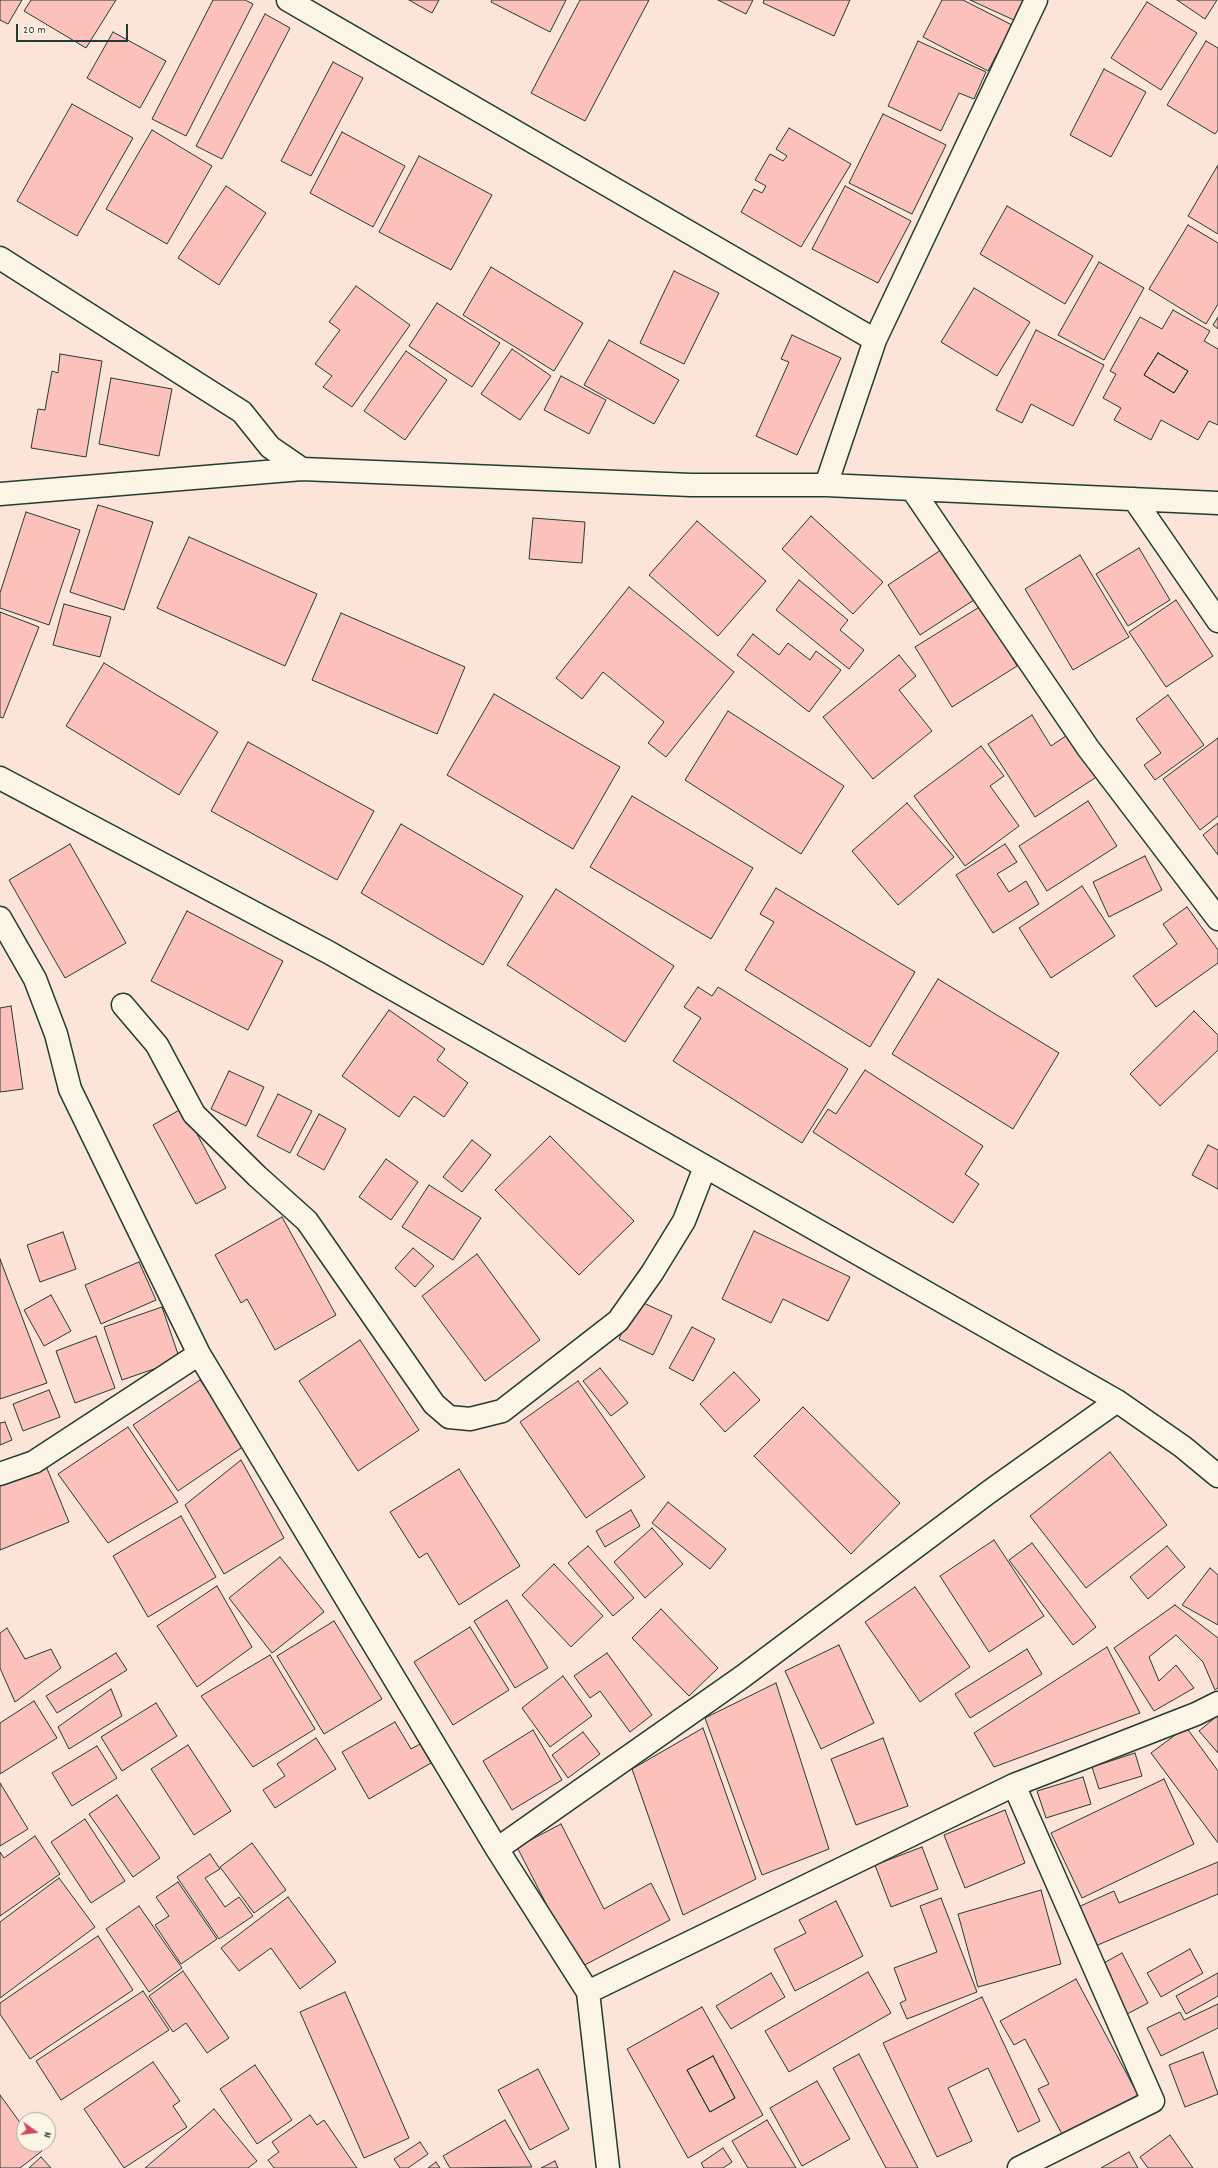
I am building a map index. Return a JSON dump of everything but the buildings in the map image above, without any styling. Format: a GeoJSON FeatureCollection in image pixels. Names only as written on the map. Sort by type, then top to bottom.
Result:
{"type":"FeatureCollection","features":[{"type":"Feature","properties":{"kind":"street"},"geometry":{"type":"LineString","coordinates":[[288,0],[875,340]]}},
{"type":"Feature","properties":{"kind":"street"},"geometry":{"type":"LineString","coordinates":[[826,485],[875,340],[1036,0]]}},
{"type":"Feature","properties":{"kind":"street"},"geometry":{"type":"LineString","coordinates":[[0,258],[242,412],[270,447],[302,469]]}},
{"type":"Feature","properties":{"kind":"street"},"geometry":{"type":"LineString","coordinates":[[0,494],[302,469],[691,485],[826,485],[1218,503]]}},
{"type":"Feature","properties":{"kind":"street"},"geometry":{"type":"LineString","coordinates":[[912,489],[1088,748],[1218,919]]}},
{"type":"Feature","properties":{"kind":"street"},"geometry":{"type":"LineString","coordinates":[[1134,499],[1218,621]]}},
{"type":"Feature","properties":{"kind":"street"},"geometry":{"type":"LineString","coordinates":[[0,778],[328,952],[1117,1401],[1183,1447],[1218,1476]]}},
{"type":"Feature","properties":{"kind":"street"},"geometry":{"type":"LineString","coordinates":[[0,918],[35,979],[56,1034],[70,1089],[199,1354],[497,1849],[588,1992],[608,2168]]}},
{"type":"Feature","properties":{"kind":"street"},"geometry":{"type":"LineString","coordinates":[[123,1005],[158,1045],[194,1114],[257,1176],[307,1222],[434,1404],[449,1417],[470,1420],[502,1411],[618,1321],[652,1273],[684,1221],[705,1167]]}},
{"type":"Feature","properties":{"kind":"street"},"geometry":{"type":"LineString","coordinates":[[0,1474],[34,1462],[199,1354]]}},
{"type":"Feature","properties":{"kind":"street"},"geometry":{"type":"LineString","coordinates":[[497,1849],[742,1677],[989,1492],[1117,1401]]}},
{"type":"Feature","properties":{"kind":"street"},"geometry":{"type":"LineString","coordinates":[[588,1992],[1014,1785],[1196,1714],[1218,1703]]}},
{"type":"Feature","properties":{"kind":"street"},"geometry":{"type":"LineString","coordinates":[[1014,1785],[1153,2101],[1019,2168]]}}]}
